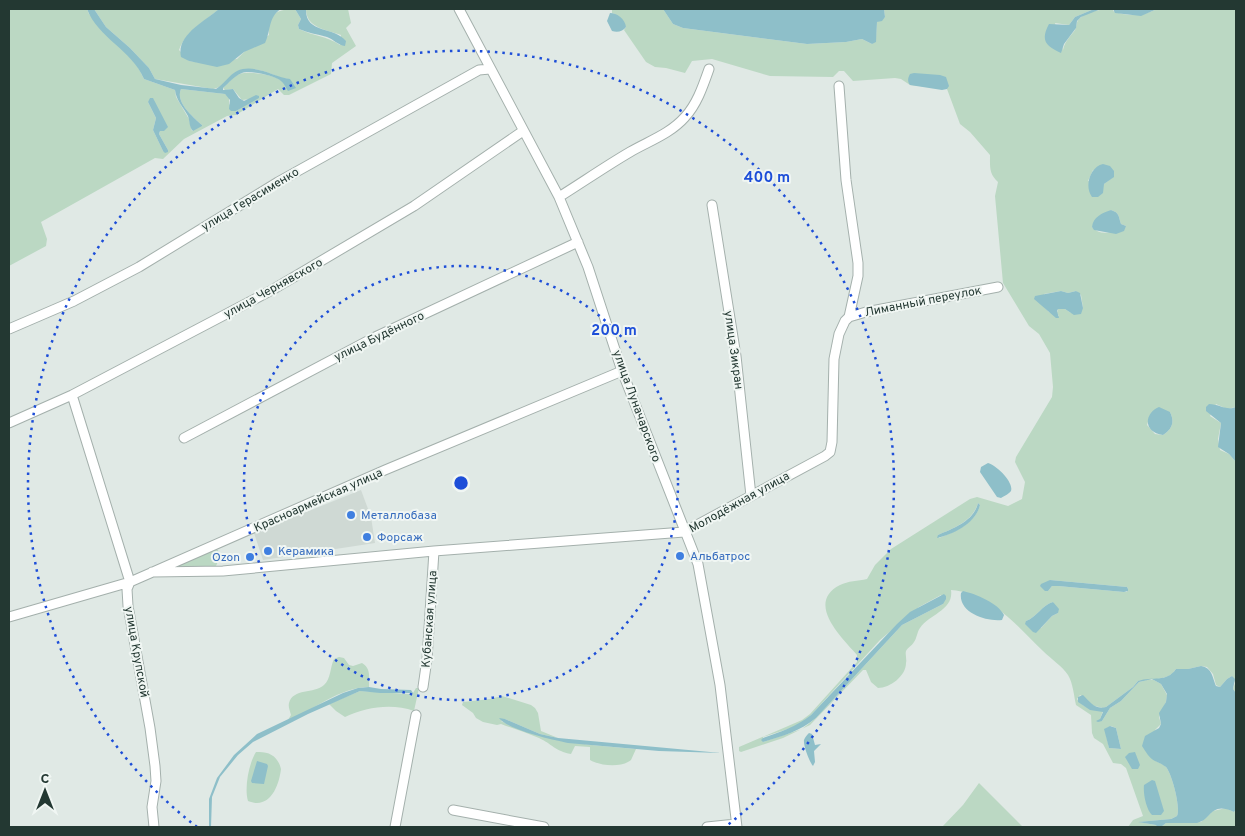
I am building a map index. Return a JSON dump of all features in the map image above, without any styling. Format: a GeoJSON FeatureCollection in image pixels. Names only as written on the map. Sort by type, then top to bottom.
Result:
{"type":"FeatureCollection","features":[{"type":"Feature","properties":{"kind":"street","name":"улица Луначарского"},"geometry":{"type":"LineString","coordinates":[[459,9],[559,197],[595,285],[622,371],[698,564],[720,685],[736,826]]}},
{"type":"Feature","properties":{"kind":"street","name":"улица Герасименко"},"geometry":{"type":"LineString","coordinates":[[9,329],[74,301],[139,267],[286,177],[479,70],[490,69]]}},
{"type":"Feature","properties":{"kind":"street"},"geometry":{"type":"LineString","coordinates":[[559,197],[631,151],[659,137],[683,120],[696,101],[709,70]]}},
{"type":"Feature","properties":{"kind":"street","name":"Молодёжная улица"},"geometry":{"type":"LineString","coordinates":[[152,572],[243,570],[434,551],[684,532],[825,456],[830,452],[832,442],[834,359],[839,334],[849,317],[858,276],[858,263],[846,180],[839,86]]}},
{"type":"Feature","properties":{"kind":"street","name":"улица Чернявского"},"geometry":{"type":"LineString","coordinates":[[9,423],[72,395],[272,290],[366,236],[431,195],[523,130]]}},
{"type":"Feature","properties":{"kind":"street","name":"улица Зикран"},"geometry":{"type":"LineString","coordinates":[[712,205],[736,356],[751,496]]}},
{"type":"Feature","properties":{"kind":"street","name":"улица Будённого"},"geometry":{"type":"LineString","coordinates":[[184,438],[375,337],[578,242]]}},
{"type":"Feature","properties":{"kind":"street","name":"Лиманный переулок"},"geometry":{"type":"LineString","coordinates":[[849,317],[866,312],[998,287]]}},
{"type":"Feature","properties":{"kind":"street","name":"Красноармейская улица"},"geometry":{"type":"LineString","coordinates":[[9,617],[130,582],[385,470],[622,371]]}},
{"type":"Feature","properties":{"kind":"street","name":"улица Крупской"},"geometry":{"type":"LineString","coordinates":[[72,395],[130,582],[127,589],[128,606],[155,766],[156,781],[152,807],[154,827]]}},
{"type":"Feature","properties":{"kind":"street","name":"Кубанская улица"},"geometry":{"type":"LineString","coordinates":[[423,687],[428,652],[434,551]]}},
{"type":"Feature","properties":{"kind":"street"},"geometry":{"type":"LineString","coordinates":[[395,827],[416,715]]}},
{"type":"Feature","properties":{"kind":"street"},"geometry":{"type":"LineString","coordinates":[[453,810],[544,827]]}},
{"type":"Feature","properties":{"kind":"street"},"geometry":{"type":"LineString","coordinates":[[707,827],[736,826]]}},
{"type":"Feature","properties":{"kind":"shaded area"},"geometry":{"type":"Polygon","coordinates":[[[361,490],[371,517],[375,543],[263,560],[254,533],[361,490]]]}},
{"type":"Feature","properties":{"kind":"green space"},"geometry":{"type":"Polygon","coordinates":[[[9,9],[87,9],[89,14],[137,65],[144,79],[175,90],[176,97],[189,119],[192,131],[202,125],[190,114],[180,99],[181,89],[225,94],[229,97],[229,104],[236,111],[250,99],[242,100],[233,89],[225,90],[223,88],[236,76],[248,73],[267,75],[282,81],[288,78],[284,79],[258,70],[244,69],[232,75],[221,86],[213,89],[155,79],[149,68],[106,27],[94,9],[219,9],[186,37],[179,50],[189,61],[202,63],[237,59],[269,35],[270,22],[274,14],[289,9],[295,9],[301,19],[298,25],[299,29],[340,45],[341,35],[324,30],[313,24],[307,15],[306,9],[348,9],[351,23],[346,28],[356,46],[332,63],[331,74],[289,95],[284,95],[278,89],[236,115],[227,116],[184,139],[163,159],[155,158],[41,222],[47,239],[46,246],[9,266],[9,9]],[[153,99],[148,102],[156,118],[153,130],[163,151],[168,150],[159,134],[161,126],[153,99]]]}},
{"type":"Feature","properties":{"kind":"green space"},"geometry":{"type":"Polygon","coordinates":[[[612,9],[663,9],[673,24],[683,28],[807,44],[846,42],[862,39],[872,44],[876,38],[877,22],[885,17],[884,9],[1094,9],[1075,17],[1069,25],[1055,23],[1063,50],[1066,42],[1075,30],[1077,21],[1082,16],[1095,11],[1113,9],[1113,11],[1118,13],[1135,15],[1157,9],[1236,9],[1236,407],[1227,409],[1216,404],[1210,416],[1221,423],[1218,439],[1220,450],[1229,454],[1236,462],[1236,693],[1233,689],[1235,683],[1232,676],[1220,687],[1216,685],[1213,674],[1207,667],[1201,666],[1176,669],[1169,676],[1153,680],[1161,684],[1167,695],[1159,717],[1161,724],[1155,730],[1156,761],[1166,767],[1171,776],[1177,799],[1177,816],[1171,819],[1139,822],[1156,825],[1157,827],[1128,827],[1133,820],[1143,816],[1126,768],[1121,764],[1113,763],[1103,744],[1094,738],[1091,715],[1076,705],[1068,675],[1002,612],[991,604],[965,592],[951,590],[951,597],[945,607],[920,628],[912,645],[906,651],[906,662],[903,672],[892,684],[878,688],[871,682],[866,670],[863,670],[810,725],[802,729],[816,718],[902,625],[943,604],[941,595],[919,607],[880,640],[802,723],[763,737],[763,742],[801,729],[783,738],[741,752],[739,751],[739,747],[802,720],[810,714],[857,662],[857,655],[836,630],[826,611],[826,601],[830,592],[840,585],[867,579],[875,565],[891,549],[970,499],[977,497],[1008,506],[1022,499],[1025,482],[1015,462],[1016,457],[1052,397],[1050,353],[1039,334],[1029,326],[1003,283],[995,196],[998,182],[990,167],[990,155],[970,132],[960,124],[947,89],[910,85],[901,79],[895,78],[853,81],[844,71],[839,71],[833,77],[770,76],[712,59],[692,61],[685,73],[655,67],[646,62],[624,30],[626,27],[612,13],[612,9]],[[1093,170],[1088,181],[1104,184],[1113,177],[1093,170]],[[1111,210],[1092,227],[1104,233],[1126,226],[1121,224],[1117,214],[1111,210]],[[1076,291],[1044,294],[1044,307],[1049,312],[1059,316],[1057,313],[1058,309],[1065,309],[1071,313],[1083,308],[1081,295],[1076,291]],[[1170,412],[1150,415],[1147,425],[1155,434],[1163,435],[1172,425],[1170,412]],[[978,503],[972,515],[962,523],[938,535],[939,538],[969,522],[978,512],[980,505],[978,503]],[[1050,580],[1048,591],[1052,586],[1124,592],[1127,592],[1128,589],[1127,587],[1050,580]],[[1053,602],[1026,621],[1041,628],[1052,616],[1058,613],[1053,602]],[[1147,680],[1138,681],[1133,687],[1103,708],[1091,705],[1080,695],[1077,699],[1085,706],[1103,711],[1100,719],[1102,721],[1110,708],[1121,701],[1139,682],[1147,680]],[[1111,726],[1105,729],[1109,748],[1121,749],[1116,728],[1111,726]]]}},
{"type":"Feature","properties":{"kind":"green space"},"geometry":{"type":"Polygon","coordinates":[[[213,549],[218,550],[220,557],[216,566],[174,568],[174,566],[213,549]]]}},
{"type":"Feature","properties":{"kind":"green space"},"geometry":{"type":"Polygon","coordinates":[[[344,658],[349,665],[353,666],[362,663],[367,667],[369,687],[358,688],[337,695],[288,720],[291,715],[289,704],[291,698],[299,693],[315,690],[324,685],[328,680],[334,659],[344,658]]]}},
{"type":"Feature","properties":{"kind":"green space"},"geometry":{"type":"Polygon","coordinates":[[[416,688],[419,688],[414,711],[397,707],[379,707],[345,717],[329,704],[360,691],[409,694],[413,693],[416,688]]]}},
{"type":"Feature","properties":{"kind":"green space"},"geometry":{"type":"Polygon","coordinates":[[[502,696],[535,708],[538,713],[541,731],[558,738],[540,734],[505,719],[501,721],[518,728],[534,734],[567,741],[636,749],[631,760],[627,763],[617,765],[599,764],[590,760],[590,747],[575,746],[571,754],[566,753],[530,734],[501,724],[483,722],[462,705],[463,702],[502,696]]]}},
{"type":"Feature","properties":{"kind":"green space"},"geometry":{"type":"Polygon","coordinates":[[[256,752],[265,752],[272,755],[280,764],[281,769],[272,795],[262,802],[256,803],[248,801],[247,783],[249,769],[256,752]]]}},
{"type":"Feature","properties":{"kind":"green space"},"geometry":{"type":"Polygon","coordinates":[[[979,783],[1023,827],[942,827],[963,805],[979,783]]]}},
{"type":"Feature","properties":{"kind":"green space"},"geometry":{"type":"Polygon","coordinates":[[[1226,808],[1234,812],[1236,809],[1236,827],[1161,827],[1166,823],[1201,822],[1213,811],[1226,808]]]}},
{"type":"Feature","properties":{"kind":"water"},"geometry":{"type":"Polygon","coordinates":[[[87,9],[94,9],[106,27],[149,68],[155,79],[181,85],[216,89],[237,71],[257,69],[290,79],[296,88],[288,91],[282,82],[268,75],[242,73],[236,76],[223,90],[233,89],[239,98],[244,101],[256,95],[259,98],[236,111],[229,109],[230,100],[225,94],[181,89],[180,99],[190,114],[202,125],[193,131],[175,90],[144,79],[132,60],[99,28],[87,9]]]}},
{"type":"Feature","properties":{"kind":"water"},"geometry":{"type":"Polygon","coordinates":[[[219,9],[281,9],[272,20],[265,43],[244,52],[229,64],[217,67],[189,61],[181,57],[181,49],[187,35],[219,9]]]}},
{"type":"Feature","properties":{"kind":"water"},"geometry":{"type":"Polygon","coordinates":[[[295,9],[306,9],[310,22],[321,29],[341,36],[346,41],[345,46],[327,37],[299,29],[298,25],[301,19],[295,9]]]}},
{"type":"Feature","properties":{"kind":"water"},"geometry":{"type":"Polygon","coordinates":[[[663,9],[884,9],[885,17],[882,21],[877,22],[876,42],[872,44],[862,39],[846,42],[807,44],[683,28],[673,24],[663,9]]]}},
{"type":"Feature","properties":{"kind":"water"},"geometry":{"type":"Polygon","coordinates":[[[1094,9],[1101,9],[1081,17],[1077,21],[1076,28],[1064,44],[1061,53],[1048,45],[1045,35],[1049,24],[1069,25],[1075,17],[1094,9]]]}},
{"type":"Feature","properties":{"kind":"water"},"geometry":{"type":"Polygon","coordinates":[[[1113,9],[1157,9],[1141,16],[1115,13],[1113,9]]]}},
{"type":"Feature","properties":{"kind":"water"},"geometry":{"type":"Polygon","coordinates":[[[610,13],[622,19],[626,27],[622,31],[612,31],[607,21],[610,13]]]}},
{"type":"Feature","properties":{"kind":"water"},"geometry":{"type":"Polygon","coordinates":[[[910,74],[946,77],[949,86],[947,89],[942,90],[910,85],[908,81],[910,74]]]}},
{"type":"Feature","properties":{"kind":"water"},"geometry":{"type":"Polygon","coordinates":[[[150,98],[153,98],[168,127],[164,131],[160,131],[159,134],[168,150],[165,153],[153,130],[156,118],[148,102],[150,98]]]}},
{"type":"Feature","properties":{"kind":"water"},"geometry":{"type":"Polygon","coordinates":[[[1103,164],[1110,166],[1114,171],[1114,177],[1104,184],[1103,193],[1098,197],[1092,197],[1089,188],[1090,178],[1095,169],[1103,164]]]}},
{"type":"Feature","properties":{"kind":"water"},"geometry":{"type":"Polygon","coordinates":[[[1111,210],[1117,214],[1121,224],[1126,226],[1124,231],[1116,234],[1094,230],[1092,227],[1096,218],[1111,210]]]}},
{"type":"Feature","properties":{"kind":"water"},"geometry":{"type":"Polygon","coordinates":[[[1061,291],[1068,293],[1076,291],[1080,293],[1083,308],[1081,314],[1074,315],[1065,309],[1058,309],[1059,318],[1056,318],[1034,299],[1035,296],[1061,291]]]}},
{"type":"Feature","properties":{"kind":"water"},"geometry":{"type":"Polygon","coordinates":[[[1209,404],[1229,408],[1236,407],[1236,462],[1229,454],[1218,447],[1221,423],[1206,411],[1206,407],[1209,404]]]}},
{"type":"Feature","properties":{"kind":"water"},"geometry":{"type":"Polygon","coordinates":[[[1159,407],[1170,412],[1172,419],[1169,430],[1163,435],[1152,431],[1148,423],[1150,414],[1159,407]]]}},
{"type":"Feature","properties":{"kind":"water"},"geometry":{"type":"Polygon","coordinates":[[[988,463],[1000,470],[1010,483],[1011,491],[1001,498],[997,497],[980,472],[981,467],[988,463]]]}},
{"type":"Feature","properties":{"kind":"water"},"geometry":{"type":"Polygon","coordinates":[[[978,503],[980,505],[978,511],[969,522],[957,531],[937,538],[938,535],[957,527],[968,519],[978,503]]]}},
{"type":"Feature","properties":{"kind":"water"},"geometry":{"type":"Polygon","coordinates":[[[1050,580],[1127,587],[1128,591],[1052,586],[1048,591],[1045,591],[1040,586],[1050,580]]]}},
{"type":"Feature","properties":{"kind":"water"},"geometry":{"type":"Polygon","coordinates":[[[963,591],[992,603],[1004,615],[1002,620],[982,618],[969,611],[961,600],[961,593],[963,591]]]}},
{"type":"Feature","properties":{"kind":"water"},"geometry":{"type":"Polygon","coordinates":[[[944,594],[946,599],[943,604],[902,625],[816,718],[791,733],[763,742],[761,740],[794,726],[811,715],[910,612],[944,594]]]}},
{"type":"Feature","properties":{"kind":"water"},"geometry":{"type":"Polygon","coordinates":[[[1053,602],[1059,609],[1058,613],[1052,616],[1036,633],[1033,632],[1025,624],[1026,621],[1053,602]]]}},
{"type":"Feature","properties":{"kind":"water"},"geometry":{"type":"Polygon","coordinates":[[[1201,666],[1210,671],[1216,686],[1220,687],[1232,676],[1235,679],[1233,689],[1236,693],[1236,809],[1234,812],[1226,809],[1216,810],[1197,823],[1166,823],[1161,827],[1157,827],[1156,825],[1138,822],[1171,819],[1177,816],[1177,799],[1166,767],[1151,758],[1142,746],[1145,736],[1159,728],[1161,724],[1159,713],[1166,702],[1167,694],[1161,684],[1152,679],[1164,678],[1176,669],[1201,666]]]}},
{"type":"Feature","properties":{"kind":"water"},"geometry":{"type":"Polygon","coordinates":[[[1150,679],[1139,682],[1121,701],[1110,708],[1102,721],[1096,721],[1100,719],[1103,712],[1090,710],[1078,702],[1078,697],[1083,695],[1090,703],[1102,708],[1106,707],[1133,687],[1138,681],[1150,679]]]}},
{"type":"Feature","properties":{"kind":"water"},"geometry":{"type":"Polygon","coordinates":[[[369,687],[411,690],[413,693],[360,691],[308,714],[253,742],[238,755],[220,777],[212,797],[211,827],[209,827],[209,799],[217,778],[234,755],[257,734],[343,693],[369,687]]]}},
{"type":"Feature","properties":{"kind":"water"},"geometry":{"type":"Polygon","coordinates":[[[499,718],[540,734],[558,738],[721,753],[659,751],[568,743],[511,727],[499,718]]]}},
{"type":"Feature","properties":{"kind":"water"},"geometry":{"type":"Polygon","coordinates":[[[1110,726],[1116,728],[1121,749],[1109,748],[1104,729],[1110,726]]]}},
{"type":"Feature","properties":{"kind":"water"},"geometry":{"type":"Polygon","coordinates":[[[809,733],[812,734],[815,745],[821,744],[814,751],[815,762],[813,766],[804,742],[809,733]]]}},
{"type":"Feature","properties":{"kind":"water"},"geometry":{"type":"Polygon","coordinates":[[[1135,752],[1140,765],[1138,769],[1132,769],[1125,757],[1129,753],[1135,752]]]}},
{"type":"Feature","properties":{"kind":"water"},"geometry":{"type":"Polygon","coordinates":[[[257,761],[268,766],[264,784],[252,783],[251,781],[257,761]]]}},
{"type":"Feature","properties":{"kind":"water"},"geometry":{"type":"Polygon","coordinates":[[[1152,780],[1155,781],[1164,811],[1161,815],[1152,815],[1145,801],[1144,785],[1152,780]]]}},
{"type":"Feature","properties":{"kind":"place","name":"Металлобаза"},"geometry":{"type":"Point","coordinates":[351,515]}},
{"type":"Feature","properties":{"kind":"place","name":"Форсаж"},"geometry":{"type":"Point","coordinates":[367,537]}},
{"type":"Feature","properties":{"kind":"place","name":"Керамика"},"geometry":{"type":"Point","coordinates":[268,551]}},
{"type":"Feature","properties":{"kind":"place","name":"Альбатрос"},"geometry":{"type":"Point","coordinates":[680,556]}},
{"type":"Feature","properties":{"kind":"place","name":"Ozon"},"geometry":{"type":"Point","coordinates":[250,557]}}]}
